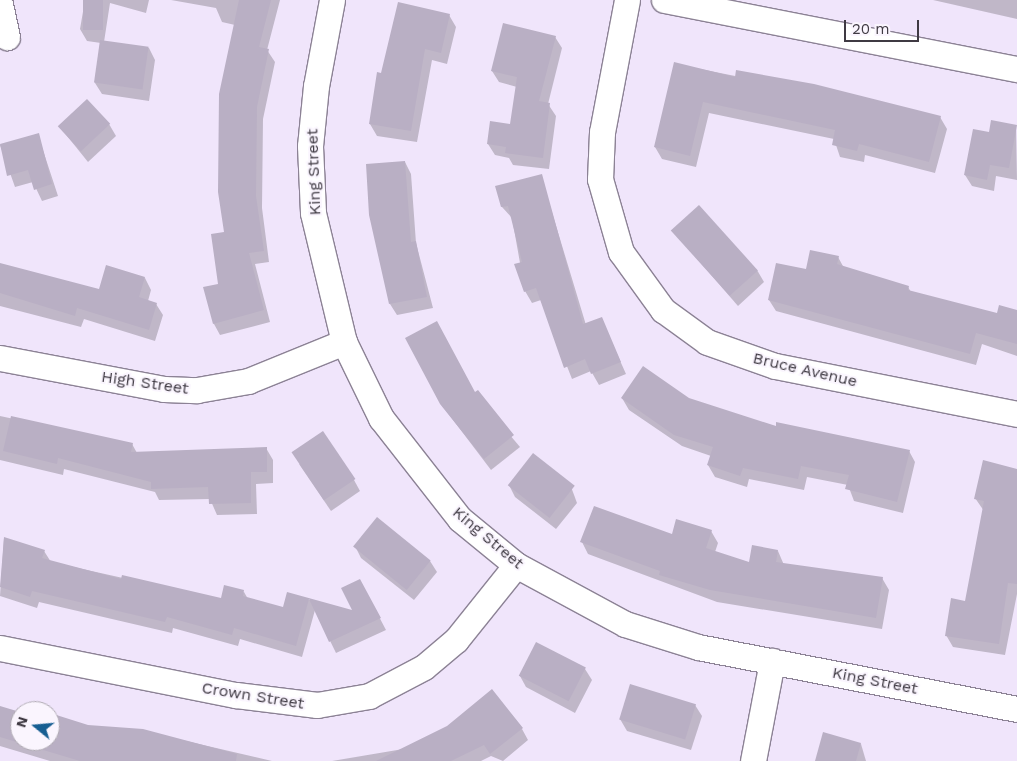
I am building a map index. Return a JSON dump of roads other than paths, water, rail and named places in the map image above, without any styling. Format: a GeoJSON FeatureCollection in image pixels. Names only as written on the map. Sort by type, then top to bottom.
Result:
{"type":"FeatureCollection","features":[{"type":"Feature","properties":{"kind":"street","name":"King Street"},"geometry":{"type":"LineString","coordinates":[[332,0],[316,86],[310,146],[313,213],[344,342],[382,418],[414,466],[460,518],[516,565],[625,624],[698,647],[1017,709]]}},
{"type":"Feature","properties":{"kind":"street","name":"Bruce Avenue"},"geometry":{"type":"LineString","coordinates":[[627,0],[602,132],[600,179],[620,252],[663,310],[707,342],[775,366],[1017,414]]}},
{"type":"Feature","properties":{"kind":"street"},"geometry":{"type":"LineString","coordinates":[[664,0],[1017,69]]}},
{"type":"Feature","properties":{"kind":"street"},"geometry":{"type":"LineString","coordinates":[[0,4],[7,37]]}},
{"type":"Feature","properties":{"kind":"street","name":"High Street"},"geometry":{"type":"LineString","coordinates":[[0,358],[164,389],[197,390],[248,382],[344,342]]}},
{"type":"Feature","properties":{"kind":"street","name":"Crown Street"},"geometry":{"type":"LineString","coordinates":[[0,648],[236,695],[317,705],[369,696],[424,667],[456,640],[516,565]]}},
{"type":"Feature","properties":{"kind":"street"},"geometry":{"type":"LineString","coordinates":[[753,761],[772,660]]}}]}
